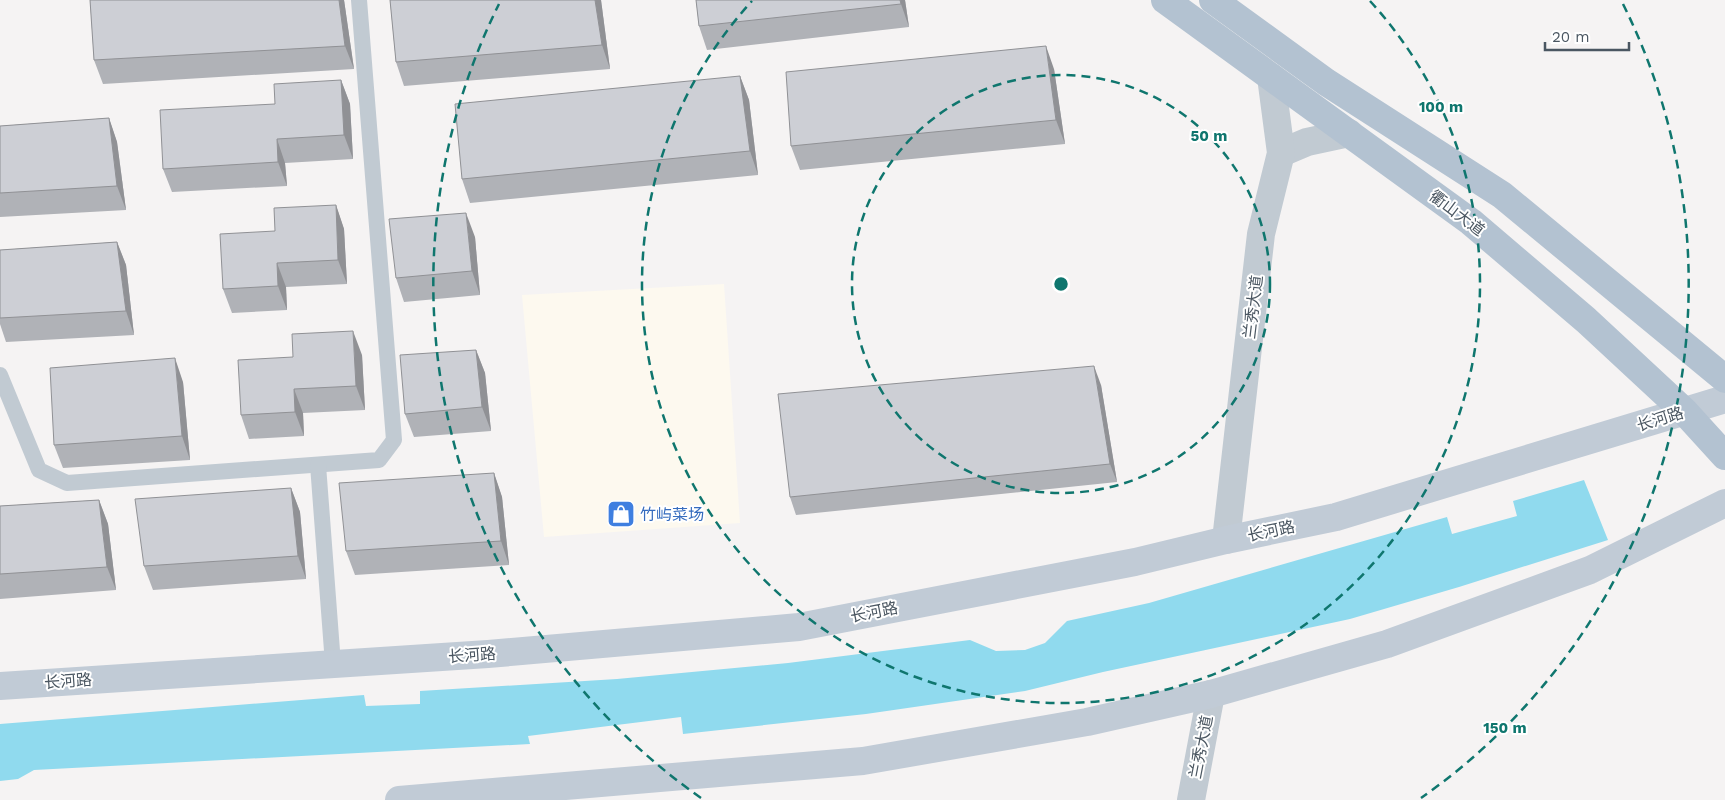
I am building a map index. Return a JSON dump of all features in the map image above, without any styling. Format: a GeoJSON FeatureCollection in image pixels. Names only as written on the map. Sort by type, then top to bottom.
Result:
{"type":"FeatureCollection","features":[{"type":"Feature","properties":{"kind":"main road","name":"衢山大道"},"geometry":{"type":"LineString","coordinates":[[1165,0],[1471,222],[1586,320],[1684,411],[1725,456]]}},
{"type":"Feature","properties":{"kind":"main road"},"geometry":{"type":"LineString","coordinates":[[1213,0],[1326,82],[1502,195],[1725,379]]}},
{"type":"Feature","properties":{"kind":"main road","name":"长河路"},"geometry":{"type":"LineString","coordinates":[[0,686],[488,654],[799,627],[1135,562],[1226,540],[1336,517],[1725,399]]}},
{"type":"Feature","properties":{"kind":"main road"},"geometry":{"type":"LineString","coordinates":[[399,800],[863,761],[1087,722],[1211,694],[1387,644],[1590,570],[1725,503]]}},
{"type":"Feature","properties":{"kind":"street","name":"兰秀大道"},"geometry":{"type":"LineString","coordinates":[[1226,540],[1261,234],[1281,153],[1271,77]]}},
{"type":"Feature","properties":{"kind":"street"},"geometry":{"type":"LineString","coordinates":[[1281,153],[1306,142],[1349,133]]}},
{"type":"Feature","properties":{"kind":"street","name":"兰秀大道"},"geometry":{"type":"LineString","coordinates":[[1191,800],[1211,694]]}},
{"type":"Feature","properties":{"kind":"lane"},"geometry":{"type":"LineString","coordinates":[[0,374],[39,470],[67,483],[379,460],[394,440],[359,0]]}},
{"type":"Feature","properties":{"kind":"lane"},"geometry":{"type":"LineString","coordinates":[[318,465],[333,664]]}},
{"type":"Feature","properties":{"kind":"shaded area"},"geometry":{"type":"Polygon","coordinates":[[[724,284],[740,523],[544,537],[522,295],[724,284]]]}},
{"type":"Feature","properties":{"kind":"water"},"geometry":{"type":"Polygon","coordinates":[[[1584,480],[1608,540],[1350,619],[1103,672],[1025,691],[866,714],[683,734],[681,717],[528,736],[530,744],[34,770],[18,779],[0,781],[0,724],[364,695],[366,706],[420,704],[420,691],[617,679],[788,663],[970,640],[996,651],[1025,650],[1045,643],[1067,621],[1149,603],[1447,517],[1452,534],[1517,516],[1513,501],[1584,480]]]}},
{"type":"Feature","properties":{"kind":"building"},"geometry":{"type":"Polygon","coordinates":[[[90,0],[339,0],[345,46],[94,60],[90,0]]]}},
{"type":"Feature","properties":{"kind":"building"},"geometry":{"type":"Polygon","coordinates":[[[390,0],[595,0],[602,45],[396,62],[390,0]]]}},
{"type":"Feature","properties":{"kind":"building"},"geometry":{"type":"Polygon","coordinates":[[[696,0],[900,0],[901,4],[699,26],[696,0]]]}},
{"type":"Feature","properties":{"kind":"building"},"geometry":{"type":"Polygon","coordinates":[[[1046,46],[1056,120],[791,146],[786,72],[1046,46]]]}},
{"type":"Feature","properties":{"kind":"building"},"geometry":{"type":"Polygon","coordinates":[[[740,76],[750,151],[462,179],[455,104],[740,76]]]}},
{"type":"Feature","properties":{"kind":"building"},"geometry":{"type":"Polygon","coordinates":[[[341,80],[344,135],[277,139],[278,162],[163,169],[160,110],[275,104],[274,84],[341,80]]]}},
{"type":"Feature","properties":{"kind":"building"},"geometry":{"type":"Polygon","coordinates":[[[109,118],[117,186],[0,193],[0,126],[109,118]]]}},
{"type":"Feature","properties":{"kind":"building"},"geometry":{"type":"Polygon","coordinates":[[[336,205],[338,260],[277,263],[278,286],[223,289],[220,234],[275,231],[274,208],[336,205]]]}},
{"type":"Feature","properties":{"kind":"building"},"geometry":{"type":"Polygon","coordinates":[[[466,213],[472,271],[396,278],[389,219],[466,213]]]}},
{"type":"Feature","properties":{"kind":"building"},"geometry":{"type":"Polygon","coordinates":[[[117,242],[126,311],[0,318],[0,250],[117,242]]]}},
{"type":"Feature","properties":{"kind":"building"},"geometry":{"type":"Polygon","coordinates":[[[353,331],[356,386],[294,389],[295,412],[241,415],[238,360],[293,357],[292,334],[353,331]]]}},
{"type":"Feature","properties":{"kind":"building"},"geometry":{"type":"Polygon","coordinates":[[[476,350],[482,407],[405,414],[400,355],[476,350]]]}},
{"type":"Feature","properties":{"kind":"building"},"geometry":{"type":"Polygon","coordinates":[[[175,358],[182,436],[54,445],[50,368],[175,358]]]}},
{"type":"Feature","properties":{"kind":"building"},"geometry":{"type":"Polygon","coordinates":[[[1094,366],[1110,464],[790,497],[778,394],[1094,366]]]}},
{"type":"Feature","properties":{"kind":"building"},"geometry":{"type":"Polygon","coordinates":[[[494,473],[501,541],[346,551],[339,483],[494,473]]]}},
{"type":"Feature","properties":{"kind":"building"},"geometry":{"type":"Polygon","coordinates":[[[291,488],[298,556],[144,566],[135,499],[291,488]]]}},
{"type":"Feature","properties":{"kind":"building"},"geometry":{"type":"Polygon","coordinates":[[[99,500],[107,567],[0,574],[0,506],[99,500]]]}},
{"type":"Feature","properties":{"kind":"place","name":"竹屿菜场"},"geometry":{"type":"Point","coordinates":[621,514]}}]}
